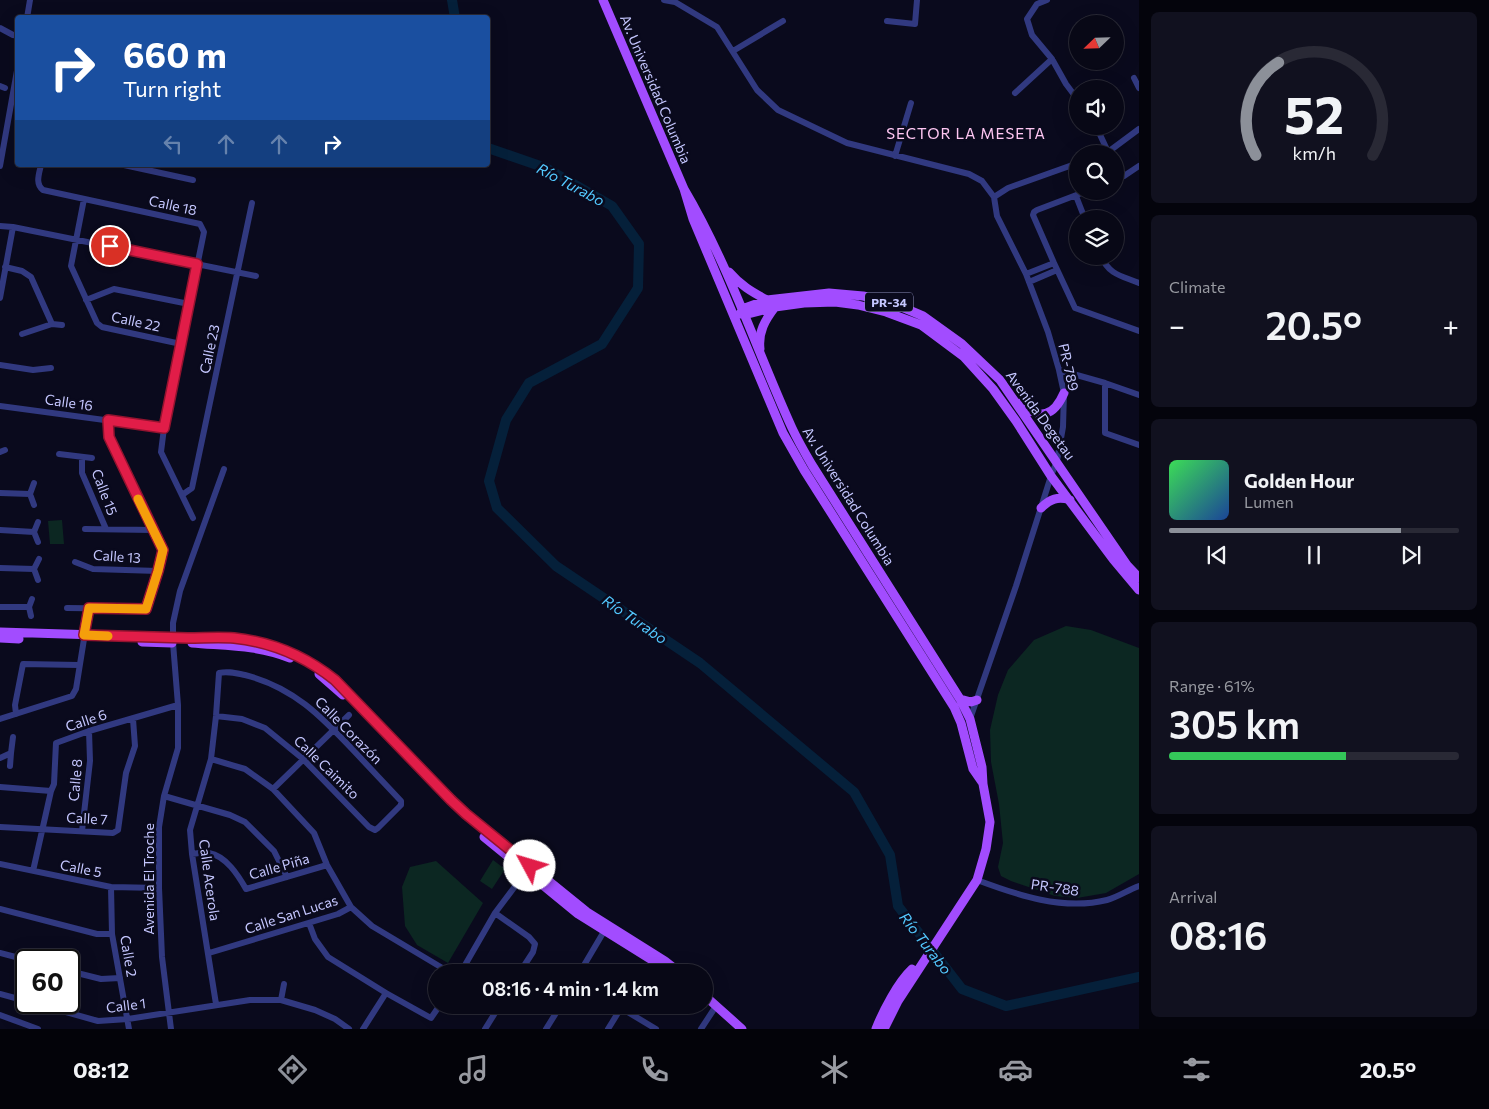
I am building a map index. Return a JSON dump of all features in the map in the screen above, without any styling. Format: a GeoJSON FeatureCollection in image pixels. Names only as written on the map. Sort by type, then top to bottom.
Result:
{"type":"FeatureCollection","features":[{"type":"Feature","properties":{"kind":"main road","name":"Av. Universidad Columbia"},"geometry":{"type":"LineString","coordinates":[[603,0],[684,189],[693,219],[783,433],[804,470],[960,699],[970,719],[982,767],[990,822],[986,849],[977,880],[921,964],[898,1001],[884,1029]]}},
{"type":"Feature","properties":{"kind":"main road","name":"Av. Universidad Columbia"},"geometry":{"type":"LineString","coordinates":[[684,189],[700,216],[723,265],[792,429],[889,595],[925,661],[954,707],[961,723],[974,769],[983,784]]}},
{"type":"Feature","properties":{"kind":"main road"},"geometry":{"type":"LineString","coordinates":[[706,251],[716,261],[733,302],[742,313],[744,329],[765,379],[767,395]]}},
{"type":"Feature","properties":{"kind":"main road"},"geometry":{"type":"LineString","coordinates":[[723,265],[735,279],[750,291],[767,300]]}},
{"type":"Feature","properties":{"kind":"main road","name":"Avenida Degetau"},"geometry":{"type":"LineString","coordinates":[[742,313],[767,300],[828,293],[863,296],[890,302],[923,316],[962,344],[1000,380],[1127,565],[1139,578]]}},
{"type":"Feature","properties":{"kind":"main road","name":"Avenida Degetau"},"geometry":{"type":"LineString","coordinates":[[742,313],[804,303],[835,302],[886,312],[921,324],[964,357],[994,389],[1051,476],[1113,559],[1139,590]]}},
{"type":"Feature","properties":{"kind":"main road"},"geometry":{"type":"LineString","coordinates":[[761,357],[762,327],[776,307]]}},
{"type":"Feature","properties":{"kind":"main road"},"geometry":{"type":"LineString","coordinates":[[1008,391],[1026,408],[1039,414],[1052,412],[1064,393]]}},
{"type":"Feature","properties":{"kind":"main road"},"geometry":{"type":"LineString","coordinates":[[1041,508],[1054,499],[1064,498],[1070,500]]}},
{"type":"Feature","properties":{"kind":"main road"},"geometry":{"type":"LineString","coordinates":[[0,632],[84,638]]}},
{"type":"Feature","properties":{"kind":"main road"},"geometry":{"type":"LineString","coordinates":[[0,638],[173,640],[249,647],[287,657],[304,665],[327,677],[355,708],[441,794],[449,806],[528,869],[578,914],[669,964]]}},
{"type":"Feature","properties":{"kind":"main road"},"geometry":{"type":"LineString","coordinates":[[925,661],[936,673],[961,712],[970,719],[968,729],[971,747],[970,758]]}},
{"type":"Feature","properties":{"kind":"main road"},"geometry":{"type":"LineString","coordinates":[[960,699],[971,702],[977,700]]}},
{"type":"Feature","properties":{"kind":"main road"},"geometry":{"type":"LineString","coordinates":[[606,928],[659,964]]}},
{"type":"Feature","properties":{"kind":"main road","name":"Av. Universidad Columbia"},"geometry":{"type":"LineString","coordinates":[[876,1029],[894,993],[910,970],[921,964]]}},
{"type":"Feature","properties":{"kind":"main road"},"geometry":{"type":"LineString","coordinates":[[713,1006],[733,1029]]}},
{"type":"Feature","properties":{"kind":"main road"},"geometry":{"type":"LineString","coordinates":[[715,1009],[742,1029]]}},
{"type":"Feature","properties":{"kind":"main road"},"geometry":{"type":"LineString","coordinates":[[869,1029],[881,1016]]}},
{"type":"Feature","properties":{"kind":"street"},"geometry":{"type":"LineString","coordinates":[[28,15],[30,0]]}},
{"type":"Feature","properties":{"kind":"street"},"geometry":{"type":"LineString","coordinates":[[664,0],[675,2],[717,27],[757,90],[778,110],[847,143],[968,174],[982,181],[994,197],[1008,188],[1069,166]]}},
{"type":"Feature","properties":{"kind":"street"},"geometry":{"type":"LineString","coordinates":[[887,21],[915,24],[917,0]]}},
{"type":"Feature","properties":{"kind":"street"},"geometry":{"type":"LineString","coordinates":[[1047,0],[1037,4],[1027,19],[1032,35],[1052,59],[1069,88]]}},
{"type":"Feature","properties":{"kind":"street"},"geometry":{"type":"LineString","coordinates":[[733,51],[782,21]]}},
{"type":"Feature","properties":{"kind":"street"},"geometry":{"type":"LineString","coordinates":[[0,28],[13,35]]}},
{"type":"Feature","properties":{"kind":"street"},"geometry":{"type":"LineString","coordinates":[[1015,94],[1052,59]]}},
{"type":"Feature","properties":{"kind":"street"},"geometry":{"type":"LineString","coordinates":[[1134,78],[1139,88]]}},
{"type":"Feature","properties":{"kind":"street"},"geometry":{"type":"LineString","coordinates":[[0,166],[15,82]]}},
{"type":"Feature","properties":{"kind":"street"},"geometry":{"type":"LineString","coordinates":[[895,156],[911,103]]}},
{"type":"Feature","properties":{"kind":"street"},"geometry":{"type":"LineString","coordinates":[[1118,145],[1139,129]]}},
{"type":"Feature","properties":{"kind":"street"},"geometry":{"type":"LineString","coordinates":[[1124,176],[1139,166]]}},
{"type":"Feature","properties":{"kind":"street","name":"Calle 18"},"geometry":{"type":"LineString","coordinates":[[41,167],[38,182],[39,187],[43,190],[200,224],[204,232],[164,428],[161,452],[193,518]]}},
{"type":"Feature","properties":{"kind":"street"},"geometry":{"type":"LineString","coordinates":[[147,167],[193,180]]}},
{"type":"Feature","properties":{"kind":"street","name":"PR-789"},"geometry":{"type":"LineString","coordinates":[[970,719],[1057,461],[1063,427],[1064,393],[1048,332],[1026,274],[997,216],[994,197]]}},
{"type":"Feature","properties":{"kind":"street","name":"Calle 22"},"geometry":{"type":"LineString","coordinates":[[84,199],[71,266],[97,323],[102,327],[181,344]]}},
{"type":"Feature","properties":{"kind":"street"},"geometry":{"type":"LineString","coordinates":[[1069,199],[1034,212],[1033,215],[1075,308],[1138,328]]}},
{"type":"Feature","properties":{"kind":"street","name":"Calle 23"},"geometry":{"type":"LineString","coordinates":[[182,495],[192,488],[252,203]]}},
{"type":"Feature","properties":{"kind":"street"},"geometry":{"type":"LineString","coordinates":[[0,226],[13,226],[256,276]]}},
{"type":"Feature","properties":{"kind":"street"},"geometry":{"type":"LineString","coordinates":[[0,298],[13,226]]}},
{"type":"Feature","properties":{"kind":"street"},"geometry":{"type":"LineString","coordinates":[[1026,274],[1054,263]]}},
{"type":"Feature","properties":{"kind":"street"},"geometry":{"type":"LineString","coordinates":[[1106,265],[1115,274],[1139,283]]}},
{"type":"Feature","properties":{"kind":"street"},"geometry":{"type":"LineString","coordinates":[[5,266],[22,271],[31,277],[52,324]]}},
{"type":"Feature","properties":{"kind":"street"},"geometry":{"type":"LineString","coordinates":[[1028,282],[1057,270]]}},
{"type":"Feature","properties":{"kind":"street"},"geometry":{"type":"LineString","coordinates":[[86,300],[114,289],[189,304]]}},
{"type":"Feature","properties":{"kind":"street"},"geometry":{"type":"LineString","coordinates":[[22,334],[52,324],[62,325]]}},
{"type":"Feature","properties":{"kind":"street"},"geometry":{"type":"LineString","coordinates":[[0,365],[33,370],[51,368]]}},
{"type":"Feature","properties":{"kind":"street"},"geometry":{"type":"LineString","coordinates":[[1059,370],[1139,395]]}},
{"type":"Feature","properties":{"kind":"street"},"geometry":{"type":"LineString","coordinates":[[1105,383],[1105,433],[1139,445]]}},
{"type":"Feature","properties":{"kind":"street","name":"Calle 16"},"geometry":{"type":"LineString","coordinates":[[0,406],[164,428]]}},
{"type":"Feature","properties":{"kind":"street"},"geometry":{"type":"LineString","coordinates":[[67,608],[146,609],[163,550],[109,437],[108,420]]}},
{"type":"Feature","properties":{"kind":"street","name":"Calle 15"},"geometry":{"type":"LineString","coordinates":[[59,454],[82,457],[82,473],[106,529]]}},
{"type":"Feature","properties":{"kind":"street"},"geometry":{"type":"LineString","coordinates":[[82,457],[92,458]]}},
{"type":"Feature","properties":{"kind":"street","name":"Avenida El Troche"},"geometry":{"type":"LineString","coordinates":[[171,1029],[162,957],[159,827],[164,796],[178,748],[178,704],[173,640],[175,612],[180,591],[224,469]]}},
{"type":"Feature","properties":{"kind":"street"},"geometry":{"type":"LineString","coordinates":[[34,483],[30,494],[34,505]]}},
{"type":"Feature","properties":{"kind":"street"},"geometry":{"type":"LineString","coordinates":[[0,493],[30,494]]}},
{"type":"Feature","properties":{"kind":"street"},"geometry":{"type":"LineString","coordinates":[[38,522],[34,532],[38,542]]}},
{"type":"Feature","properties":{"kind":"street"},"geometry":{"type":"LineString","coordinates":[[85,529],[153,530]]}},
{"type":"Feature","properties":{"kind":"street"},"geometry":{"type":"LineString","coordinates":[[0,530],[34,532]]}},
{"type":"Feature","properties":{"kind":"street"},"geometry":{"type":"LineString","coordinates":[[38,559],[34,569],[38,580]]}},
{"type":"Feature","properties":{"kind":"street","name":"Calle 13"},"geometry":{"type":"LineString","coordinates":[[75,562],[92,569],[158,571]]}},
{"type":"Feature","properties":{"kind":"street"},"geometry":{"type":"LineString","coordinates":[[0,568],[34,569]]}},
{"type":"Feature","properties":{"kind":"street"},"geometry":{"type":"LineString","coordinates":[[28,607],[32,599]]}},
{"type":"Feature","properties":{"kind":"street"},"geometry":{"type":"LineString","coordinates":[[0,607],[28,607]]}},
{"type":"Feature","properties":{"kind":"street"},"geometry":{"type":"LineString","coordinates":[[28,607],[32,616]]}},
{"type":"Feature","properties":{"kind":"street"},"geometry":{"type":"LineString","coordinates":[[0,719],[72,696],[76,689],[89,608]]}},
{"type":"Feature","properties":{"kind":"street"},"geometry":{"type":"LineString","coordinates":[[16,714],[15,705],[23,664],[79,665]]}},
{"type":"Feature","properties":{"kind":"street","name":"Calle Corazón"},"geometry":{"type":"LineString","coordinates":[[219,673],[227,671],[261,679],[285,690],[307,704],[398,798]]}},
{"type":"Feature","properties":{"kind":"street","name":"Calle Acerola"},"geometry":{"type":"LineString","coordinates":[[216,1004],[192,854],[190,830],[211,759],[219,673]]}},
{"type":"Feature","properties":{"kind":"street","name":"Calle 6"},"geometry":{"type":"LineString","coordinates":[[33,871],[54,784],[56,743],[178,704]]}},
{"type":"Feature","properties":{"kind":"street"},"geometry":{"type":"LineString","coordinates":[[273,789],[349,715]]}},
{"type":"Feature","properties":{"kind":"street","name":"Calle Caimito"},"geometry":{"type":"LineString","coordinates":[[216,716],[242,719],[265,728],[303,759],[374,830],[401,805],[401,801],[398,798]]}},
{"type":"Feature","properties":{"kind":"street","name":"Calle 7"},"geometry":{"type":"LineString","coordinates":[[0,827],[113,833],[118,830],[126,773],[135,746],[133,719]]}},
{"type":"Feature","properties":{"kind":"street","name":"Calle 8"},"geometry":{"type":"LineString","coordinates":[[82,831],[90,761],[89,731]]}},
{"type":"Feature","properties":{"kind":"street"},"geometry":{"type":"LineString","coordinates":[[10,766],[13,737]]}},
{"type":"Feature","properties":{"kind":"street"},"geometry":{"type":"LineString","coordinates":[[0,758],[11,753]]}},
{"type":"Feature","properties":{"kind":"street"},"geometry":{"type":"LineString","coordinates":[[211,759],[245,769],[273,789],[314,833],[327,865],[351,906],[372,926],[436,964]]}},
{"type":"Feature","properties":{"kind":"street"},"geometry":{"type":"LineString","coordinates":[[0,787],[51,791]]}},
{"type":"Feature","properties":{"kind":"street"},"geometry":{"type":"LineString","coordinates":[[164,796],[230,815],[245,822],[274,851],[287,877]]}},
{"type":"Feature","properties":{"kind":"street","name":"Calle Piña"},"geometry":{"type":"LineString","coordinates":[[192,854],[209,853],[221,858],[238,876],[246,889],[327,865]]}},
{"type":"Feature","properties":{"kind":"street","name":"Calle 5"},"geometry":{"type":"LineString","coordinates":[[0,864],[112,887],[159,888]]}},
{"type":"Feature","properties":{"kind":"street"},"geometry":{"type":"LineString","coordinates":[[466,964],[496,913],[528,869]]}},
{"type":"Feature","properties":{"kind":"street","name":"PR-788"},"geometry":{"type":"LineString","coordinates":[[977,880],[1029,897],[1070,904],[1106,900],[1139,884]]}},
{"type":"Feature","properties":{"kind":"street","name":"Calle 2"},"geometry":{"type":"LineString","coordinates":[[112,887],[112,934],[129,1029]]}},
{"type":"Feature","properties":{"kind":"street","name":"Calle San Lucas"},"geometry":{"type":"LineString","coordinates":[[209,953],[338,914],[351,906]]}},
{"type":"Feature","properties":{"kind":"street"},"geometry":{"type":"LineString","coordinates":[[0,909],[97,934],[112,934]]}},
{"type":"Feature","properties":{"kind":"street"},"geometry":{"type":"LineString","coordinates":[[496,913],[530,937],[535,944],[533,952],[525,964]]}},
{"type":"Feature","properties":{"kind":"street"},"geometry":{"type":"LineString","coordinates":[[310,923],[315,939],[328,957],[431,1018],[434,1014]]}},
{"type":"Feature","properties":{"kind":"street"},"geometry":{"type":"LineString","coordinates":[[585,964],[606,928]]}},
{"type":"Feature","properties":{"kind":"street"},"geometry":{"type":"LineString","coordinates":[[0,953],[15,957]]}},
{"type":"Feature","properties":{"kind":"street"},"geometry":{"type":"LineString","coordinates":[[80,973],[101,979],[120,978]]}},
{"type":"Feature","properties":{"kind":"street"},"geometry":{"type":"LineString","coordinates":[[282,1000],[284,984]]}},
{"type":"Feature","properties":{"kind":"street"},"geometry":{"type":"LineString","coordinates":[[363,1029],[386,993]]}},
{"type":"Feature","properties":{"kind":"street"},"geometry":{"type":"LineString","coordinates":[[0,994],[15,998]]}},
{"type":"Feature","properties":{"kind":"street","name":"Calle 1"},"geometry":{"type":"LineString","coordinates":[[73,1014],[98,1021],[128,1019],[216,1004],[250,1000],[282,1000],[315,1010],[335,1019],[349,1029]]}},
{"type":"Feature","properties":{"kind":"street"},"geometry":{"type":"LineString","coordinates":[[701,1029],[715,1009]]}},
{"type":"Feature","properties":{"kind":"street"},"geometry":{"type":"LineString","coordinates":[[485,1029],[494,1014]]}},
{"type":"Feature","properties":{"kind":"street"},"geometry":{"type":"LineString","coordinates":[[546,1029],[555,1014]]}},
{"type":"Feature","properties":{"kind":"street"},"geometry":{"type":"LineString","coordinates":[[608,1029],[615,1014]]}},
{"type":"Feature","properties":{"kind":"street"},"geometry":{"type":"LineString","coordinates":[[630,1014],[656,1029]]}},
{"type":"Feature","properties":{"kind":"street"},"geometry":{"type":"LineString","coordinates":[[0,1015],[38,1029]]}},
{"type":"Feature","properties":{"kind":"green space"},"geometry":{"type":"Polygon","coordinates":[[[62,520],[64,544],[50,544],[48,521],[62,520]]]}},
{"type":"Feature","properties":{"kind":"green space"},"geometry":{"type":"Polygon","coordinates":[[[1066,626],[1091,630],[1139,648],[1139,874],[1106,893],[1077,898],[1055,896],[1001,876],[998,867],[1003,843],[999,804],[991,762],[990,730],[998,695],[1008,670],[1034,640],[1066,626]]]}},
{"type":"Feature","properties":{"kind":"green space"},"geometry":{"type":"Polygon","coordinates":[[[493,860],[505,869],[492,889],[480,881],[493,860]]]}},
{"type":"Feature","properties":{"kind":"green space"},"geometry":{"type":"Polygon","coordinates":[[[436,861],[483,903],[448,963],[417,945],[405,926],[402,887],[410,867],[436,861]]]}},
{"type":"Feature","properties":{"kind":"waterway","name":"Río Turabo"},"geometry":{"type":"LineString","coordinates":[[452,0],[454,15]]}},
{"type":"Feature","properties":{"kind":"waterway","name":"Río Turabo"},"geometry":{"type":"LineString","coordinates":[[490,149],[546,168],[612,206],[639,244],[638,288],[602,344],[529,383],[506,420],[489,481],[497,508],[556,566],[700,663],[854,792],[890,855],[898,906],[962,989],[1006,1006],[1139,977]]}},
{"type":"Feature","properties":{"kind":"slow traffic"},"geometry":{"type":"LineString","coordinates":[[108,636],[84,635],[89,608],[146,609],[163,550],[138,499]]}},
{"type":"Feature","properties":{"kind":"district","name":"SECTOR LA MESETA"},"geometry":{"type":"Point","coordinates":[966,133]}},
{"type":"Feature","properties":{"kind":"route"},"geometry":{"type":"LineString","coordinates":[[110,246],[197,264],[164,428],[108,420],[109,437],[163,550],[158,571],[146,609],[89,608],[84,635],[232,638],[260,642],[304,658],[335,680],[466,814],[530,866]]}}]}
